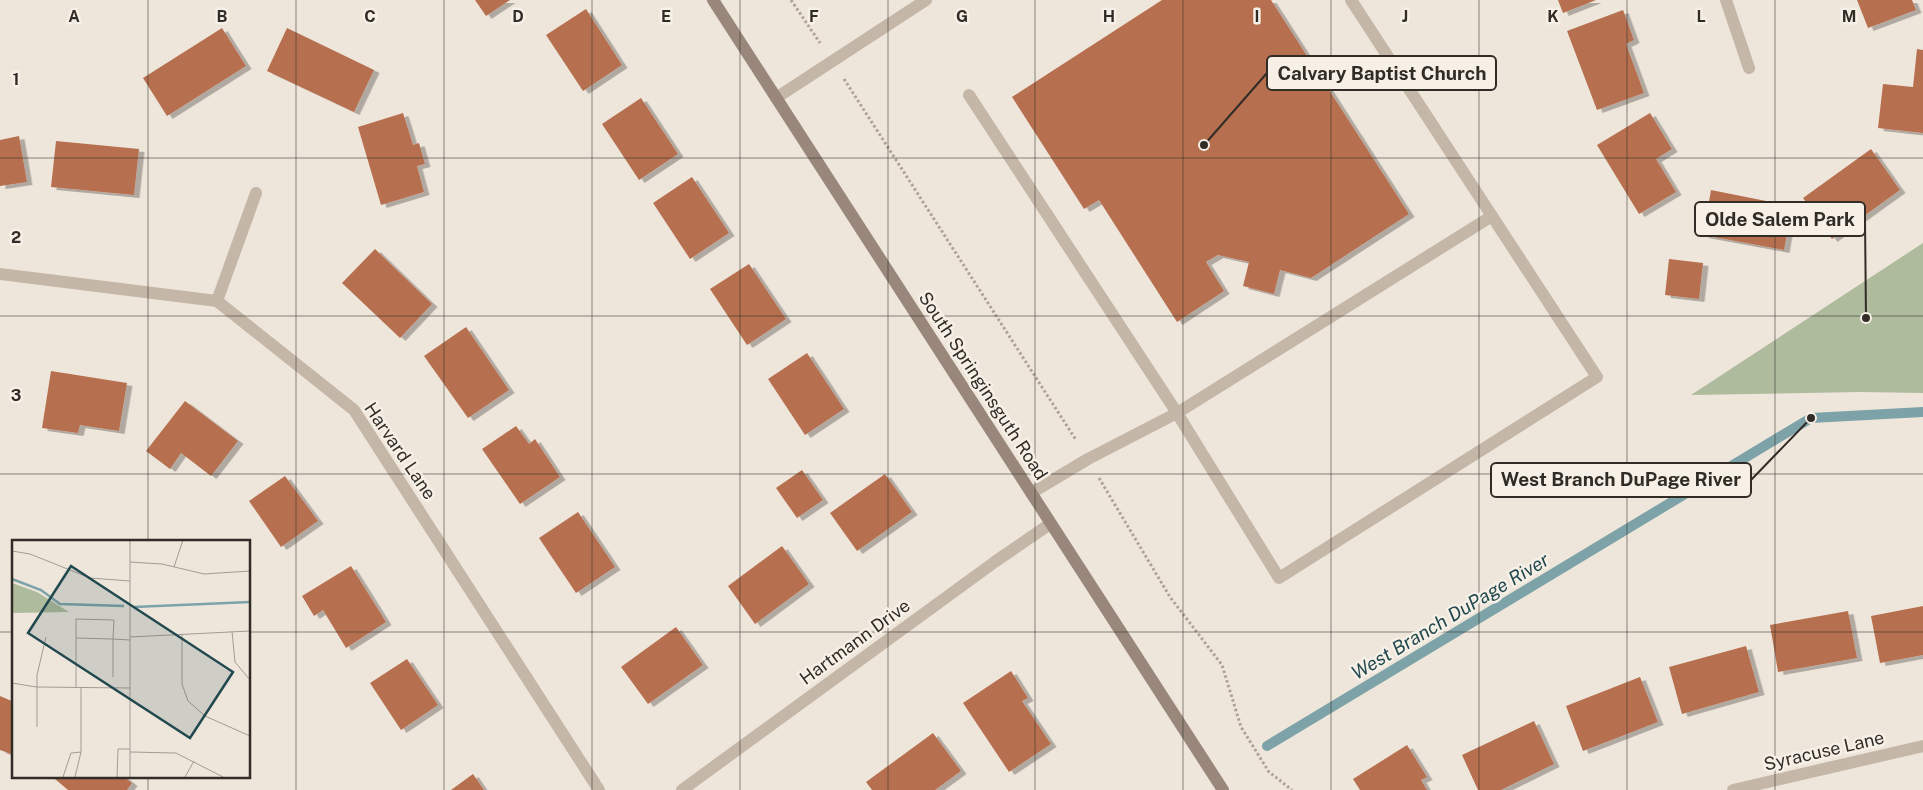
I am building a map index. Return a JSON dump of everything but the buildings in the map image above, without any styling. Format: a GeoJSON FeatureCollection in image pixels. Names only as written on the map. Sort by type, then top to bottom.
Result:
{"type":"FeatureCollection","features":[{"type":"Feature","properties":{"kind":"street","name":"South Springinsguth Road"},"geometry":{"type":"LineString","coordinates":[[713,0],[1223,790]]}},
{"type":"Feature","properties":{"kind":"street"},"geometry":{"type":"LineString","coordinates":[[776,98],[926,0]]}},
{"type":"Feature","properties":{"kind":"street"},"geometry":{"type":"LineString","coordinates":[[969,95],[1176,413],[1279,578],[1598,377],[1351,0]]}},
{"type":"Feature","properties":{"kind":"street"},"geometry":{"type":"LineString","coordinates":[[1726,0],[1749,68]]}},
{"type":"Feature","properties":{"kind":"street"},"geometry":{"type":"LineString","coordinates":[[0,274],[217,301],[256,193]]}},
{"type":"Feature","properties":{"kind":"street"},"geometry":{"type":"LineString","coordinates":[[1031,492],[1088,459],[1176,413],[1492,216]]}},
{"type":"Feature","properties":{"kind":"street","name":"Harvard Lane"},"geometry":{"type":"LineString","coordinates":[[217,301],[354,410],[599,790]]}},
{"type":"Feature","properties":{"kind":"street","name":"Hartmann Drive"},"geometry":{"type":"LineString","coordinates":[[682,790],[996,561],[1050,524]]}},
{"type":"Feature","properties":{"kind":"street","name":"Syracuse Lane"},"geometry":{"type":"LineString","coordinates":[[1733,790],[1923,746]]}},
{"type":"Feature","properties":{"kind":"path"},"geometry":{"type":"LineString","coordinates":[[791,0],[1088,459],[1170,597],[1222,665],[1241,727],[1269,772],[1292,790]]}},
{"type":"Feature","properties":{"kind":"green space"},"geometry":{"type":"Polygon","coordinates":[[[1923,243],[1923,393],[1860,392],[1691,395],[1923,243]]]}},
{"type":"Feature","properties":{"kind":"waterway","name":"West Branch DuPage River"},"geometry":{"type":"LineString","coordinates":[[1267,746],[1811,418],[1923,412]]}},
{"type":"Feature","properties":{"kind":"place","name":"Calvary Baptist Church"},"geometry":{"type":"Point","coordinates":[1204,145]}},
{"type":"Feature","properties":{"kind":"place","name":"Olde Salem Park"},"geometry":{"type":"Point","coordinates":[1866,318]}},
{"type":"Feature","properties":{"kind":"place","name":"West Branch DuPage River"},"geometry":{"type":"Point","coordinates":[1811,418]}}]}
